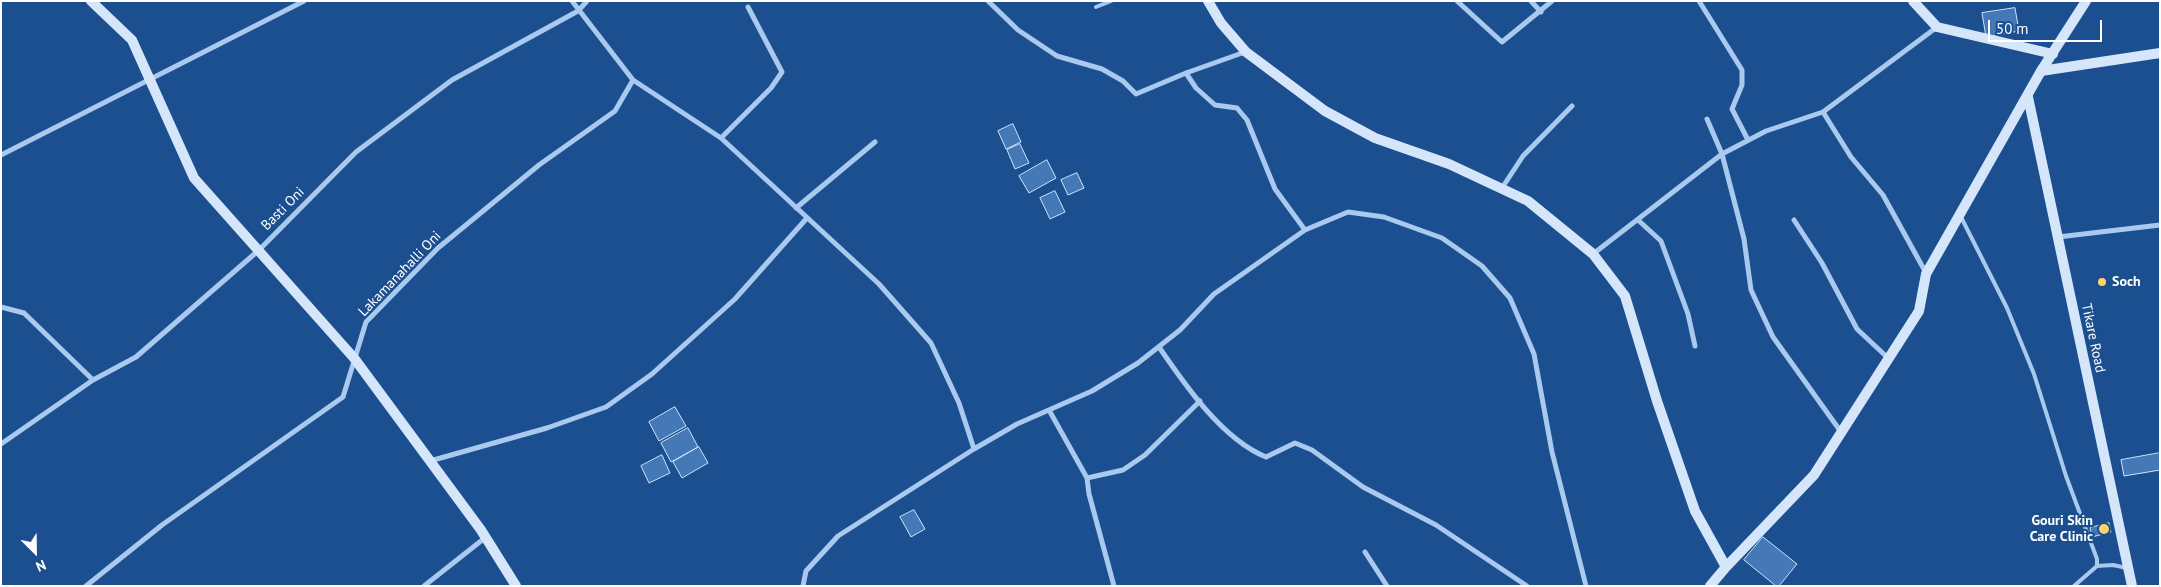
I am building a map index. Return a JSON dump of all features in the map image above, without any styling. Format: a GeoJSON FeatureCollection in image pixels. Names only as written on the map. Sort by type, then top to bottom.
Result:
{"type":"FeatureCollection","features":[{"type":"Feature","properties":{"kind":"street"},"geometry":{"type":"LineString","coordinates":[[91,1],[132,40],[194,178],[354,358],[486,537],[516,586]]}},
{"type":"Feature","properties":{"kind":"street"},"geometry":{"type":"LineString","coordinates":[[1,155],[150,81],[304,1]]}},
{"type":"Feature","properties":{"kind":"street"},"geometry":{"type":"LineString","coordinates":[[572,1],[633,80],[721,138],[879,284],[930,344],[959,403],[974,448]]}},
{"type":"Feature","properties":{"kind":"street","name":"Basti Oni"},"geometry":{"type":"LineString","coordinates":[[1,444],[93,380],[136,357],[258,250],[356,152],[452,80],[578,11],[587,1]]}},
{"type":"Feature","properties":{"kind":"street"},"geometry":{"type":"LineString","coordinates":[[988,1],[1018,30],[1057,56],[1102,69],[1123,81],[1136,94],[1186,73],[1246,52]]}},
{"type":"Feature","properties":{"kind":"street"},"geometry":{"type":"LineString","coordinates":[[1208,1],[1221,23],[1246,52],[1325,111],[1375,138],[1449,164],[1528,201],[1593,254],[1625,296],[1657,402],[1695,511],[1726,567]]}},
{"type":"Feature","properties":{"kind":"street"},"geometry":{"type":"LineString","coordinates":[[1457,1],[1502,42],[1541,12],[1552,1]]}},
{"type":"Feature","properties":{"kind":"street"},"geometry":{"type":"LineString","coordinates":[[1531,1],[1541,12]]}},
{"type":"Feature","properties":{"kind":"street"},"geometry":{"type":"LineString","coordinates":[[1699,1],[1742,70],[1742,85],[1732,109],[1748,140]]}},
{"type":"Feature","properties":{"kind":"street"},"geometry":{"type":"LineString","coordinates":[[1913,1],[1937,27],[2053,54]]}},
{"type":"Feature","properties":{"kind":"street"},"geometry":{"type":"LineString","coordinates":[[1710,586],[1814,475],[1919,311],[1926,274],[2028,97],[2041,71],[2086,1]]}},
{"type":"Feature","properties":{"kind":"street"},"geometry":{"type":"LineString","coordinates":[[721,138],[771,88],[782,72],[748,7]]}},
{"type":"Feature","properties":{"kind":"street"},"geometry":{"type":"LineString","coordinates":[[1593,254],[1722,154],[1766,131],[1823,112],[1937,27]]}},
{"type":"Feature","properties":{"kind":"street"},"geometry":{"type":"LineString","coordinates":[[2041,71],[2160,53]]}},
{"type":"Feature","properties":{"kind":"street"},"geometry":{"type":"LineString","coordinates":[[1186,73],[1196,88],[1215,105],[1237,108],[1247,120],[1275,189],[1305,230]]}},
{"type":"Feature","properties":{"kind":"street","name":"Lakamanahalli Oni"},"geometry":{"type":"LineString","coordinates":[[86,586],[162,525],[343,397],[366,322],[438,248],[539,165],[615,111],[633,80]]}},
{"type":"Feature","properties":{"kind":"street","name":"Tikare Road"},"geometry":{"type":"LineString","coordinates":[[2028,97],[2132,586]]}},
{"type":"Feature","properties":{"kind":"street"},"geometry":{"type":"LineString","coordinates":[[1502,189],[1523,156],[1572,106]]}},
{"type":"Feature","properties":{"kind":"street"},"geometry":{"type":"LineString","coordinates":[[1823,112],[1851,157],[1883,195],[1926,274]]}},
{"type":"Feature","properties":{"kind":"street"},"geometry":{"type":"LineString","coordinates":[[1707,119],[1722,154],[1744,239],[1751,290],[1773,337],[1841,432]]}},
{"type":"Feature","properties":{"kind":"street"},"geometry":{"type":"LineString","coordinates":[[796,208],[875,142]]}},
{"type":"Feature","properties":{"kind":"street"},"geometry":{"type":"LineString","coordinates":[[804,586],[806,571],[838,536],[974,448],[1017,424],[1092,391],[1138,363],[1180,330],[1214,294],[1305,230],[1348,212],[1384,217],[1442,238],[1482,266],[1510,298],[1534,354],[1552,452],[1586,586]]}},
{"type":"Feature","properties":{"kind":"street"},"geometry":{"type":"LineString","coordinates":[[430,461],[547,428],[606,407],[652,374],[736,299],[807,218]]}},
{"type":"Feature","properties":{"kind":"street"},"geometry":{"type":"LineString","coordinates":[[1638,220],[1661,242],[1688,314],[1696,346]]}},
{"type":"Feature","properties":{"kind":"street"},"geometry":{"type":"LineString","coordinates":[[1794,220],[1822,263],[1857,329],[1888,358]]}},
{"type":"Feature","properties":{"kind":"street"},"geometry":{"type":"LineString","coordinates":[[2058,237],[2160,225]]}},
{"type":"Feature","properties":{"kind":"street"},"geometry":{"type":"LineString","coordinates":[[1,307],[24,313],[93,380]]}},
{"type":"Feature","properties":{"kind":"street"},"geometry":{"type":"LineString","coordinates":[[1159,347],[1182,380],[1200,401],[1222,425],[1250,450],[1266,457],[1295,443],[1312,450],[1363,487],[1436,525],[1527,586]]}},
{"type":"Feature","properties":{"kind":"street"},"geometry":{"type":"LineString","coordinates":[[1087,478],[1123,470],[1145,455],[1200,401]]}},
{"type":"Feature","properties":{"kind":"street"},"geometry":{"type":"LineString","coordinates":[[1049,410],[1087,478],[1089,494],[1114,586]]}},
{"type":"Feature","properties":{"kind":"street"},"geometry":{"type":"LineString","coordinates":[[424,586],[486,537]]}},
{"type":"Feature","properties":{"kind":"street"},"geometry":{"type":"LineString","coordinates":[[1365,552],[1387,586]]}},
{"type":"Feature","properties":{"kind":"lane"},"geometry":{"type":"LineString","coordinates":[[1096,7],[1111,1]]}},
{"type":"Feature","properties":{"kind":"lane"},"geometry":{"type":"LineString","coordinates":[[1960,215],[2007,308],[2034,374],[2066,476],[2097,559],[2097,566]]}},
{"type":"Feature","properties":{"kind":"lane"},"geometry":{"type":"LineString","coordinates":[[2074,586],[2097,566],[2113,565],[2128,569]]}},
{"type":"Feature","properties":{"kind":"building"},"geometry":{"type":"Polygon","coordinates":[[[2015,8],[2019,31],[1986,37],[1982,13],[2015,8]]]}},
{"type":"Feature","properties":{"kind":"building"},"geometry":{"type":"Polygon","coordinates":[[[1013,124],[1021,142],[1006,149],[998,131],[1013,124]]]}},
{"type":"Feature","properties":{"kind":"building"},"geometry":{"type":"Polygon","coordinates":[[[1020,144],[1029,163],[1015,169],[1007,150],[1020,144]]]}},
{"type":"Feature","properties":{"kind":"building"},"geometry":{"type":"Polygon","coordinates":[[[1047,160],[1056,178],[1029,193],[1019,176],[1047,160]]]}},
{"type":"Feature","properties":{"kind":"building"},"geometry":{"type":"Polygon","coordinates":[[[1077,173],[1084,188],[1068,195],[1061,180],[1077,173]]]}},
{"type":"Feature","properties":{"kind":"building"},"geometry":{"type":"Polygon","coordinates":[[[1055,191],[1065,212],[1050,219],[1040,198],[1055,191]]]}},
{"type":"Feature","properties":{"kind":"building"},"geometry":{"type":"Polygon","coordinates":[[[675,407],[686,426],[659,441],[649,422],[675,407]]]}},
{"type":"Feature","properties":{"kind":"building"},"geometry":{"type":"Polygon","coordinates":[[[688,428],[698,447],[671,462],[661,443],[688,428]]]}},
{"type":"Feature","properties":{"kind":"building"},"geometry":{"type":"Polygon","coordinates":[[[699,447],[708,463],[682,478],[673,462],[699,447]]]}},
{"type":"Feature","properties":{"kind":"building"},"geometry":{"type":"Polygon","coordinates":[[[2160,453],[2160,470],[2124,476],[2121,460],[2160,453]]]}},
{"type":"Feature","properties":{"kind":"building"},"geometry":{"type":"Polygon","coordinates":[[[662,455],[670,473],[649,483],[641,466],[662,455]]]}},
{"type":"Feature","properties":{"kind":"building"},"geometry":{"type":"Polygon","coordinates":[[[914,510],[925,529],[911,537],[900,517],[914,510]]]}},
{"type":"Feature","properties":{"kind":"building"},"geometry":{"type":"Polygon","coordinates":[[[2109,523],[2111,532],[2092,537],[2090,528],[2109,523]]]}},
{"type":"Feature","properties":{"kind":"building"},"geometry":{"type":"Polygon","coordinates":[[[1763,537],[1797,564],[1779,586],[1776,586],[1744,560],[1763,537]]]}},
{"type":"Feature","properties":{"kind":"place","name":"Soch"},"geometry":{"type":"Point","coordinates":[2102,282]}},
{"type":"Feature","properties":{"kind":"place","name":"Gouri Skin Care Clinic"},"geometry":{"type":"Point","coordinates":[2104,529]}}]}
